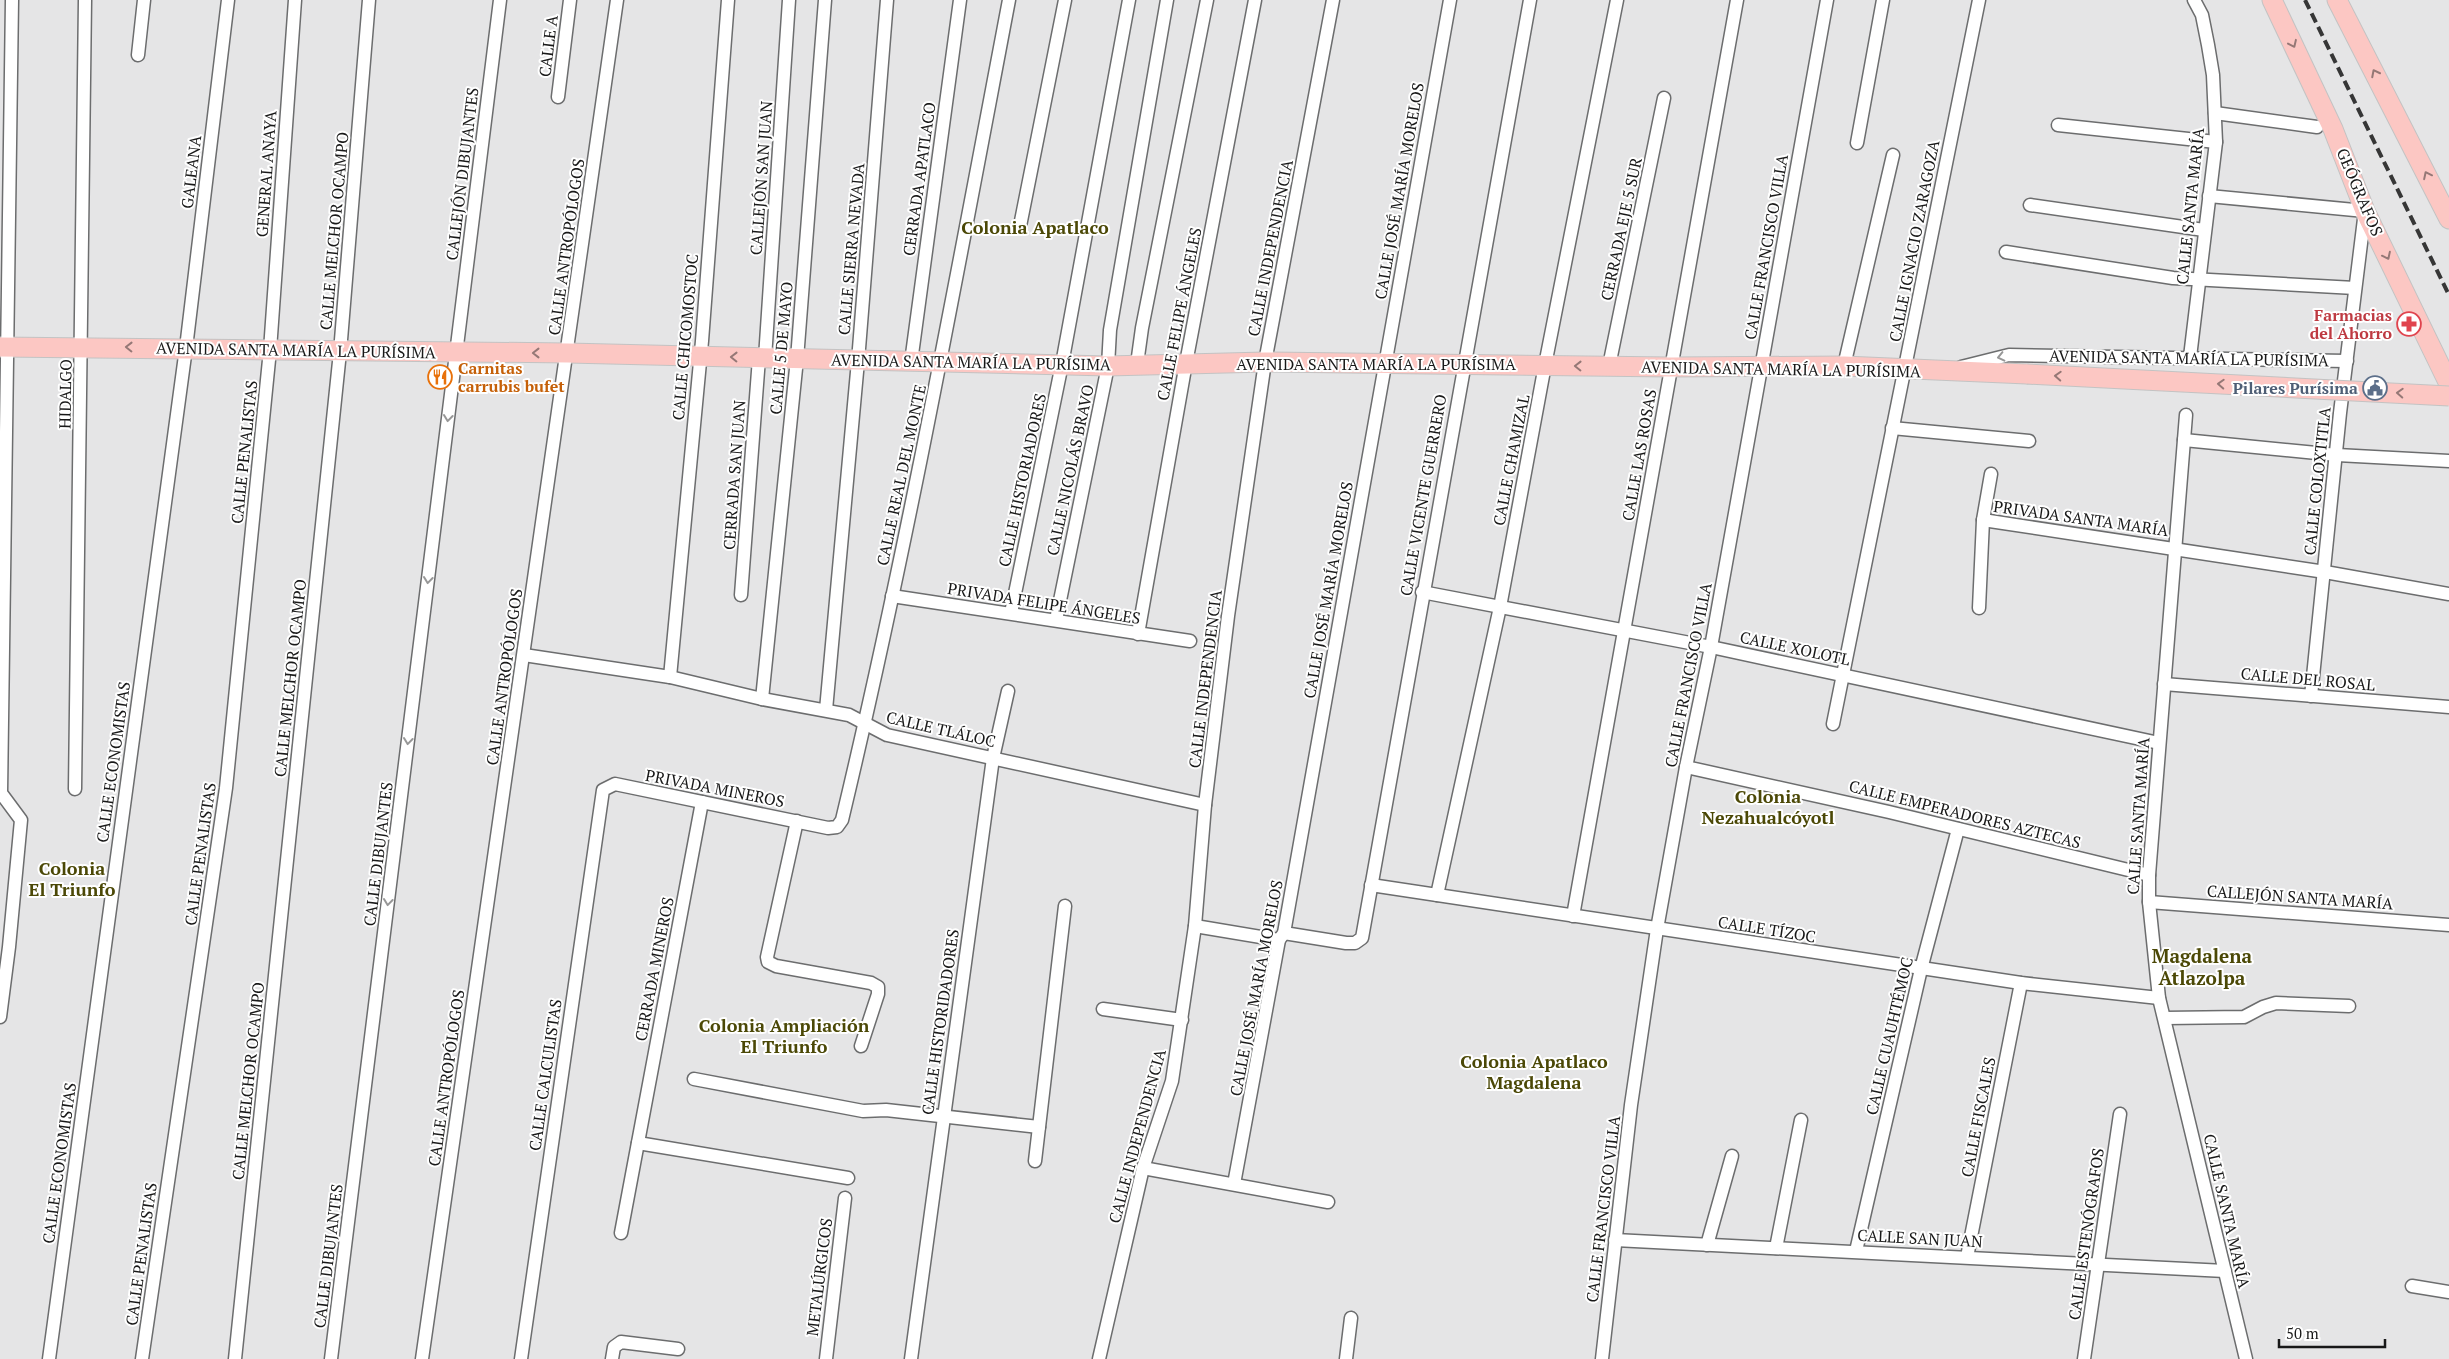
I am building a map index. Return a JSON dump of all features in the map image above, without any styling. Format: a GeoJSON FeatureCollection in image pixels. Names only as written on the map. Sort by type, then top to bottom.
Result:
{"type":"FeatureCollection","features":[{"type":"Feature","properties":{"kind":"main road","name":"GEÓGRAFOS"},"geometry":{"type":"LineString","coordinates":[[2272,0],[2333,129],[2366,211],[2449,384]]}},
{"type":"Feature","properties":{"kind":"main road"},"geometry":{"type":"LineString","coordinates":[[2337,0],[2449,219]]}},
{"type":"Feature","properties":{"kind":"main road","name":"AVENIDA SANTA MARÍA LA PURÍSIMA"},"geometry":{"type":"LineString","coordinates":[[4,347],[82,346],[340,352],[568,353],[1108,366],[1265,362],[1671,367],[1844,366],[2449,396]]}},
{"type":"Feature","properties":{"kind":"street"},"geometry":{"type":"LineString","coordinates":[[0,1018],[5,946],[21,820],[1,793],[4,347],[12,0]]}},
{"type":"Feature","properties":{"kind":"street","name":"HIDALGO"},"geometry":{"type":"LineString","coordinates":[[75,789],[86,0]]}},
{"type":"Feature","properties":{"kind":"street"},"geometry":{"type":"LineString","coordinates":[[138,55],[144,0]]}},
{"type":"Feature","properties":{"kind":"street","name":"GALEANA"},"geometry":{"type":"LineString","coordinates":[[186,348],[228,0]]}},
{"type":"Feature","properties":{"kind":"street","name":"GENERAL ANAYA"},"geometry":{"type":"LineString","coordinates":[[270,350],[295,0]]}},
{"type":"Feature","properties":{"kind":"street","name":"CALLE MELCHOR OCAMPO"},"geometry":{"type":"LineString","coordinates":[[235,1359],[340,352],[369,0]]}},
{"type":"Feature","properties":{"kind":"street","name":"CALLEJÓN DIBUJANTES"},"geometry":{"type":"LineString","coordinates":[[456,352],[500,0]]}},
{"type":"Feature","properties":{"kind":"street","name":"CALLE A"},"geometry":{"type":"LineString","coordinates":[[558,97],[570,0]]}},
{"type":"Feature","properties":{"kind":"street","name":"CALLE ANTROPÓLOGOS"},"geometry":{"type":"LineString","coordinates":[[422,1359],[618,0]]}},
{"type":"Feature","properties":{"kind":"street","name":"CALLE CHICOMOSTOC"},"geometry":{"type":"LineString","coordinates":[[670,677],[700,357],[728,0]]}},
{"type":"Feature","properties":{"kind":"street","name":"CALLEJÓN SAN JUAN"},"geometry":{"type":"LineString","coordinates":[[762,358],[789,0]]}},
{"type":"Feature","properties":{"kind":"street","name":"CALLE 5 DE MAYO"},"geometry":{"type":"LineString","coordinates":[[762,699],[797,359],[825,0]]}},
{"type":"Feature","properties":{"kind":"street","name":"CALLE SIERRA NEVADA"},"geometry":{"type":"LineString","coordinates":[[826,710],[858,361],[887,0]]}},
{"type":"Feature","properties":{"kind":"street","name":"CERRADA APATLACO"},"geometry":{"type":"LineString","coordinates":[[910,362],[960,0]]}},
{"type":"Feature","properties":{"kind":"street","name":"CALLE REAL DEL MONTE"},"geometry":{"type":"LineString","coordinates":[[828,828],[837,827],[842,820],[865,724],[941,363],[1009,0]]}},
{"type":"Feature","properties":{"kind":"street"},"geometry":{"type":"LineString","coordinates":[[1020,226],[1065,0]]}},
{"type":"Feature","properties":{"kind":"street","name":"CALLE HISTORIADORES"},"geometry":{"type":"LineString","coordinates":[[1011,613],[1062,364],[1129,0]]}},
{"type":"Feature","properties":{"kind":"street","name":"CALLE NICOLÁS BRAVO"},"geometry":{"type":"LineString","coordinates":[[1056,620],[1108,366],[1110,330],[1167,0]]}},
{"type":"Feature","properties":{"kind":"street"},"geometry":{"type":"LineString","coordinates":[[1137,364],[1206,0]]}},
{"type":"Feature","properties":{"kind":"street","name":"CALLE FELIPE ÁNGELES"},"geometry":{"type":"LineString","coordinates":[[1138,634],[1186,364],[1255,0]]}},
{"type":"Feature","properties":{"kind":"street","name":"CALLE INDEPENDENCIA"},"geometry":{"type":"LineString","coordinates":[[1099,1359],[1144,1168],[1172,1081],[1195,926],[1205,805],[1228,616],[1265,362],[1333,0]]}},
{"type":"Feature","properties":{"kind":"street","name":"CALLE JOSÉ MARÍA MORELOS"},"geometry":{"type":"LineString","coordinates":[[1234,1184],[1282,936],[1450,0]]}},
{"type":"Feature","properties":{"kind":"street","name":"CALLE VICENTE GUERRERO"},"geometry":{"type":"LineString","coordinates":[[1282,936],[1346,943],[1355,943],[1362,938],[1422,592],[1530,0]]}},
{"type":"Feature","properties":{"kind":"street","name":"CALLE CHAMIZAL"},"geometry":{"type":"LineString","coordinates":[[1437,895],[1500,607],[1545,365],[1617,0]]}},
{"type":"Feature","properties":{"kind":"street","name":"CALLE LAS ROSAS"},"geometry":{"type":"LineString","coordinates":[[1573,916],[1737,0]]}},
{"type":"Feature","properties":{"kind":"street","name":"CALLE FRANCISCO VILLA"},"geometry":{"type":"LineString","coordinates":[[1602,1359],[1615,1240],[1657,929],[1686,767],[1711,647],[1827,0]]}},
{"type":"Feature","properties":{"kind":"street"},"geometry":{"type":"LineString","coordinates":[[1857,143],[1883,0]]}},
{"type":"Feature","properties":{"kind":"street","name":"CALLE IGNACIO ZARAGOZA"},"geometry":{"type":"LineString","coordinates":[[1833,724],[1979,0]]}},
{"type":"Feature","properties":{"kind":"street","name":"CALLE SANTA MARÍA"},"geometry":{"type":"LineString","coordinates":[[2190,357],[2216,142],[2208,45],[2202,15],[2194,0]]}},
{"type":"Feature","properties":{"kind":"street","name":"CERRADA EJE 5 SUR"},"geometry":{"type":"LineString","coordinates":[[1609,366],[1664,98]]}},
{"type":"Feature","properties":{"kind":"street"},"geometry":{"type":"LineString","coordinates":[[2215,113],[2317,127]]}},
{"type":"Feature","properties":{"kind":"street"},"geometry":{"type":"LineString","coordinates":[[2058,125],[2216,142]]}},
{"type":"Feature","properties":{"kind":"street"},"geometry":{"type":"LineString","coordinates":[[1844,366],[1893,155]]}},
{"type":"Feature","properties":{"kind":"street"},"geometry":{"type":"LineString","coordinates":[[2209,196],[2366,211]]}},
{"type":"Feature","properties":{"kind":"street"},"geometry":{"type":"LineString","coordinates":[[2030,205],[2204,230]]}},
{"type":"Feature","properties":{"kind":"street","name":"CALLE COLOXTITLA"},"geometry":{"type":"LineString","coordinates":[[2310,696],[2355,288],[2366,211]]}},
{"type":"Feature","properties":{"kind":"street"},"geometry":{"type":"LineString","coordinates":[[2006,252],[2173,278],[2355,288]]}},
{"type":"Feature","properties":{"kind":"street","name":"CALLE ECONOMISTAS"},"geometry":{"type":"LineString","coordinates":[[48,1359],[186,348]]}},
{"type":"Feature","properties":{"kind":"street","name":"CALLE PENALISTAS"},"geometry":{"type":"LineString","coordinates":[[142,1359],[226,788],[270,350]]}},
{"type":"Feature","properties":{"kind":"street","name":"CALLE DIBUJANTES"},"geometry":{"type":"LineString","coordinates":[[331,1359],[456,352]]}},
{"type":"Feature","properties":{"kind":"street","name":"AVENIDA SANTA MARÍA LA PURÍSIMA"},"geometry":{"type":"LineString","coordinates":[[1942,372],[2009,355],[2347,361]]}},
{"type":"Feature","properties":{"kind":"street","name":"CERRADA SAN JUAN"},"geometry":{"type":"LineString","coordinates":[[741,595],[762,358]]}},
{"type":"Feature","properties":{"kind":"street","name":"CALLE SANTA MARÍA"},"geometry":{"type":"LineString","coordinates":[[2186,415],[2159,743],[2149,876],[2149,902],[2159,998],[2246,1359]]}},
{"type":"Feature","properties":{"kind":"street"},"geometry":{"type":"LineString","coordinates":[[1892,428],[2029,441]]}},
{"type":"Feature","properties":{"kind":"street"},"geometry":{"type":"LineString","coordinates":[[2184,440],[2337,455],[2449,461]]}},
{"type":"Feature","properties":{"kind":"street","name":"PRIVADA SANTA MARÍA"},"geometry":{"type":"LineString","coordinates":[[1979,608],[1983,520],[1991,474]]}},
{"type":"Feature","properties":{"kind":"street","name":"PRIVADA SANTA MARÍA"},"geometry":{"type":"LineString","coordinates":[[1983,520],[2175,548],[2449,594]]}},
{"type":"Feature","properties":{"kind":"street","name":"CALLE XOLOTL"},"geometry":{"type":"LineString","coordinates":[[1422,592],[1711,647],[2159,743]]}},
{"type":"Feature","properties":{"kind":"street","name":"PRIVADA FELIPE ÁNGELES"},"geometry":{"type":"LineString","coordinates":[[892,596],[1190,641]]}},
{"type":"Feature","properties":{"kind":"street","name":"CALLE TLÁLOC"},"geometry":{"type":"LineString","coordinates":[[524,655],[670,677],[762,699],[826,710],[848,715],[887,735],[1205,805]]}},
{"type":"Feature","properties":{"kind":"street","name":"CALLE DEL ROSAL"},"geometry":{"type":"LineString","coordinates":[[2164,684],[2449,706]]}},
{"type":"Feature","properties":{"kind":"street","name":"CALLE HISTORIDADORES"},"geometry":{"type":"LineString","coordinates":[[911,1359],[993,758],[1008,690]]}},
{"type":"Feature","properties":{"kind":"street","name":"CALLE EMPERADORES AZTECAS"},"geometry":{"type":"LineString","coordinates":[[1686,767],[1889,812],[2149,876]]}},
{"type":"Feature","properties":{"kind":"street","name":"PRIVADA MINEROS"},"geometry":{"type":"LineString","coordinates":[[600,795],[603,790],[615,784],[828,828]]}},
{"type":"Feature","properties":{"kind":"street","name":"CALLE CALCULISTAS"},"geometry":{"type":"LineString","coordinates":[[521,1359],[600,795]]}},
{"type":"Feature","properties":{"kind":"street","name":"CERRADA MINEROS"},"geometry":{"type":"LineString","coordinates":[[621,1233],[702,802]]}},
{"type":"Feature","properties":{"kind":"street"},"geometry":{"type":"LineString","coordinates":[[797,821],[767,952],[768,962],[776,966],[871,983],[878,987],[878,994],[862,1046]]}},
{"type":"Feature","properties":{"kind":"street","name":"CALLE CUAUHTÉMOC"},"geometry":{"type":"LineString","coordinates":[[1856,1251],[1921,969],[1958,829]]}},
{"type":"Feature","properties":{"kind":"street","name":"CALLE TÍZOC"},"geometry":{"type":"LineString","coordinates":[[1371,885],[1921,969],[2021,983],[2159,998]]}},
{"type":"Feature","properties":{"kind":"street","name":"CALLEJÓN SANTA MARÍA"},"geometry":{"type":"LineString","coordinates":[[2149,902],[2449,924]]}},
{"type":"Feature","properties":{"kind":"street"},"geometry":{"type":"LineString","coordinates":[[1035,1161],[1065,906]]}},
{"type":"Feature","properties":{"kind":"street"},"geometry":{"type":"LineString","coordinates":[[1195,926],[1282,936]]}},
{"type":"Feature","properties":{"kind":"street","name":"CALLE FISCALES"},"geometry":{"type":"LineString","coordinates":[[1967,1257],[2021,983]]}},
{"type":"Feature","properties":{"kind":"street"},"geometry":{"type":"LineString","coordinates":[[2165,1018],[2244,1017],[2276,1003],[2349,1006]]}},
{"type":"Feature","properties":{"kind":"street"},"geometry":{"type":"LineString","coordinates":[[1103,1009],[1182,1020]]}},
{"type":"Feature","properties":{"kind":"street"},"geometry":{"type":"LineString","coordinates":[[694,1079],[863,1111],[886,1110],[1039,1127]]}},
{"type":"Feature","properties":{"kind":"street","name":"CALLE ESTENÓGRAFOS"},"geometry":{"type":"LineString","coordinates":[[2084,1359],[2120,1114]]}},
{"type":"Feature","properties":{"kind":"street"},"geometry":{"type":"LineString","coordinates":[[1776,1248],[1801,1120]]}},
{"type":"Feature","properties":{"kind":"street"},"geometry":{"type":"LineString","coordinates":[[638,1143],[848,1178]]}},
{"type":"Feature","properties":{"kind":"street"},"geometry":{"type":"LineString","coordinates":[[1707,1245],[1732,1156]]}},
{"type":"Feature","properties":{"kind":"street"},"geometry":{"type":"LineString","coordinates":[[1144,1168],[1328,1202]]}},
{"type":"Feature","properties":{"kind":"street","name":"METALÚRGICOS"},"geometry":{"type":"LineString","coordinates":[[826,1359],[845,1198]]}},
{"type":"Feature","properties":{"kind":"street","name":"CALLE SAN JUAN"},"geometry":{"type":"LineString","coordinates":[[1615,1240],[1856,1251],[2224,1272]]}},
{"type":"Feature","properties":{"kind":"street"},"geometry":{"type":"LineString","coordinates":[[2412,1286],[2449,1292]]}},
{"type":"Feature","properties":{"kind":"street"},"geometry":{"type":"LineString","coordinates":[[1346,1359],[1351,1318]]}},
{"type":"Feature","properties":{"kind":"street"},"geometry":{"type":"LineString","coordinates":[[612,1359],[614,1347],[621,1342],[678,1349]]}},
{"type":"Feature","properties":{"kind":"railway"},"geometry":{"type":"LineString","coordinates":[[2305,0],[2449,295]]}},
{"type":"Feature","properties":{"kind":"place","name":"Farmacias del Ahorro"},"geometry":{"type":"Point","coordinates":[2409,324]}},
{"type":"Feature","properties":{"kind":"place","name":"Carnitas carrubis bufet"},"geometry":{"type":"Point","coordinates":[440,377]}},
{"type":"Feature","properties":{"kind":"place","name":"Pilares Purísima"},"geometry":{"type":"Point","coordinates":[2375,388]}},
{"type":"Feature","properties":{"kind":"district","name":"Colonia Apatlaco"},"geometry":{"type":"Point","coordinates":[1035,227]}},
{"type":"Feature","properties":{"kind":"district","name":"Colonia Nezahualcóyotl"},"geometry":{"type":"Point","coordinates":[1768,806]}},
{"type":"Feature","properties":{"kind":"district","name":"Colonia El Triunfo"},"geometry":{"type":"Point","coordinates":[72,878]}},
{"type":"Feature","properties":{"kind":"district","name":"Magdalena Atlazolpa"},"geometry":{"type":"Point","coordinates":[2202,966]}},
{"type":"Feature","properties":{"kind":"district","name":"Colonia Ampliación El Triunfo"},"geometry":{"type":"Point","coordinates":[784,1035]}},
{"type":"Feature","properties":{"kind":"district","name":"Colonia Apatlaco Magdalena"},"geometry":{"type":"Point","coordinates":[1534,1071]}}]}
